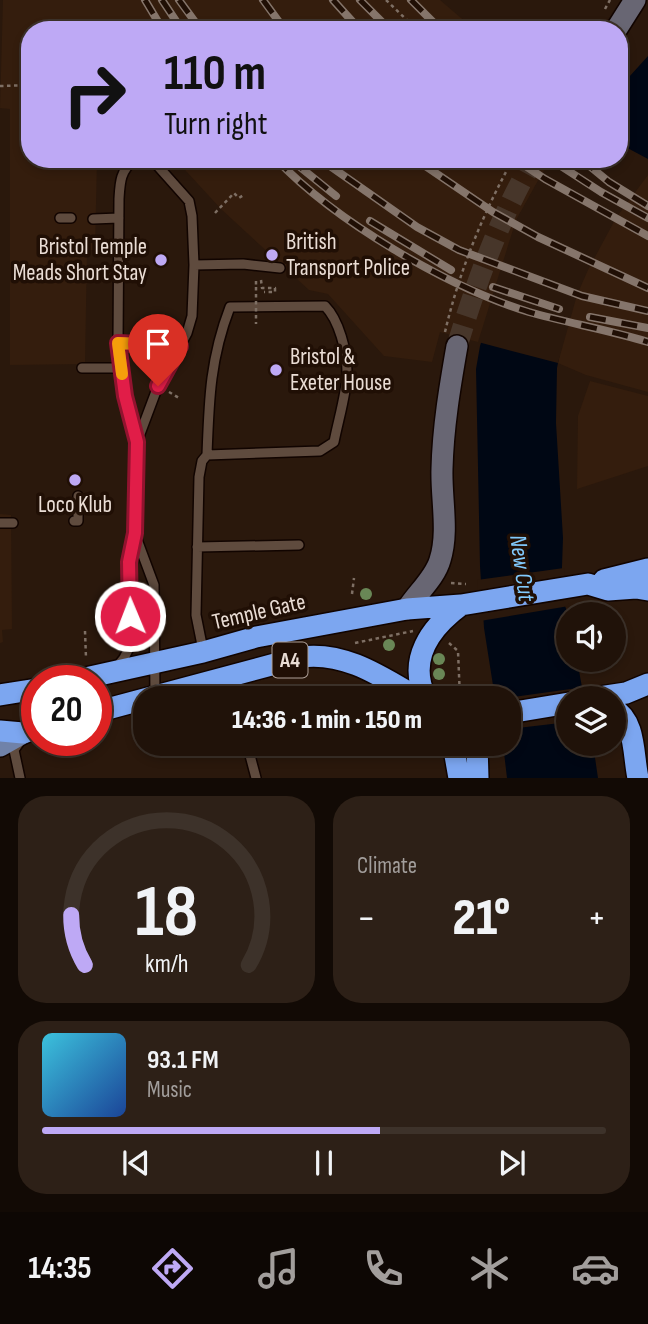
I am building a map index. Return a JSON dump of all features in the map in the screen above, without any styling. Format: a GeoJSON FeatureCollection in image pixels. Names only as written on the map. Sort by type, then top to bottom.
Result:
{"type":"FeatureCollection","features":[{"type":"Feature","properties":{"kind":"highway","name":"A4"},"geometry":{"type":"LineString","coordinates":[[470,598],[586,584],[648,569]]}},
{"type":"Feature","properties":{"kind":"highway","name":"A4"},"geometry":{"type":"LineString","coordinates":[[586,584],[608,590],[648,590]]}},
{"type":"Feature","properties":{"kind":"highway","name":"A4"},"geometry":{"type":"LineString","coordinates":[[621,589],[648,604]]}},
{"type":"Feature","properties":{"kind":"highway","name":"Temple Gate"},"geometry":{"type":"LineString","coordinates":[[114,671],[204,652],[256,637],[470,598]]}},
{"type":"Feature","properties":{"kind":"highway"},"geometry":{"type":"LineString","coordinates":[[421,686],[418,671],[420,655],[430,635],[446,616],[470,598]]}},
{"type":"Feature","properties":{"kind":"highway","name":"A4"},"geometry":{"type":"LineString","coordinates":[[191,686],[319,654],[360,665],[397,686]]}},
{"type":"Feature","properties":{"kind":"highway"},"geometry":{"type":"LineString","coordinates":[[626,693],[648,684]]}},
{"type":"Feature","properties":{"kind":"highway","name":"A4"},"geometry":{"type":"LineString","coordinates":[[112,707],[133,701]]}},
{"type":"Feature","properties":{"kind":"highway"},"geometry":{"type":"LineString","coordinates":[[521,711],[556,705]]}},
{"type":"Feature","properties":{"kind":"highway"},"geometry":{"type":"LineString","coordinates":[[626,719],[638,778]]}},
{"type":"Feature","properties":{"kind":"highway"},"geometry":{"type":"LineString","coordinates":[[0,731],[21,730]]}},
{"type":"Feature","properties":{"kind":"highway"},"geometry":{"type":"LineString","coordinates":[[455,756],[459,778]]}},
{"type":"Feature","properties":{"kind":"highway"},"geometry":{"type":"LineString","coordinates":[[476,756],[478,778]]}},
{"type":"Feature","properties":{"kind":"main road"},"geometry":{"type":"LineString","coordinates":[[0,709],[19,693]]}},
{"type":"Feature","properties":{"kind":"main road"},"geometry":{"type":"LineString","coordinates":[[0,746],[21,735]]}},
{"type":"Feature","properties":{"kind":"street"},"geometry":{"type":"LineString","coordinates":[[622,21],[635,0]]}},
{"type":"Feature","properties":{"kind":"street"},"geometry":{"type":"LineString","coordinates":[[407,609],[437,568],[443,544],[442,468],[447,404],[457,346]]}},
{"type":"Feature","properties":{"kind":"lane"},"geometry":{"type":"LineString","coordinates":[[114,671],[131,643],[129,562],[135,533],[137,442],[125,396],[118,343],[119,218],[121,177],[125,168]]}},
{"type":"Feature","properties":{"kind":"lane"},"geometry":{"type":"LineString","coordinates":[[137,442],[158,386],[180,346],[192,316],[194,265],[189,201],[160,168]]}},
{"type":"Feature","properties":{"kind":"lane"},"geometry":{"type":"LineString","coordinates":[[60,218],[71,218]]}},
{"type":"Feature","properties":{"kind":"lane"},"geometry":{"type":"LineString","coordinates":[[93,219],[119,218]]}},
{"type":"Feature","properties":{"kind":"lane"},"geometry":{"type":"LineString","coordinates":[[194,265],[243,264],[280,268]]}},
{"type":"Feature","properties":{"kind":"lane"},"geometry":{"type":"LineString","coordinates":[[204,652],[196,615],[199,477],[202,461],[207,455],[210,390],[215,354],[230,307],[325,306],[338,325],[347,372],[334,442],[320,451],[207,455]]}},
{"type":"Feature","properties":{"kind":"lane"},"geometry":{"type":"LineString","coordinates":[[118,343],[180,346]]}},
{"type":"Feature","properties":{"kind":"lane"},"geometry":{"type":"LineString","coordinates":[[82,368],[122,368]]}},
{"type":"Feature","properties":{"kind":"lane"},"geometry":{"type":"LineString","coordinates":[[74,521],[78,521],[78,496]]}},
{"type":"Feature","properties":{"kind":"lane"},"geometry":{"type":"LineString","coordinates":[[0,523],[13,523]]}},
{"type":"Feature","properties":{"kind":"lane"},"geometry":{"type":"LineString","coordinates":[[135,533],[154,585],[155,686]]}},
{"type":"Feature","properties":{"kind":"lane"},"geometry":{"type":"LineString","coordinates":[[197,547],[299,545]]}},
{"type":"Feature","properties":{"kind":"lane"},"geometry":{"type":"LineString","coordinates":[[20,778],[14,750],[21,741]]}},
{"type":"Feature","properties":{"kind":"lane"},"geometry":{"type":"LineString","coordinates":[[250,756],[256,778]]}},
{"type":"Feature","properties":{"kind":"path"},"geometry":{"type":"LineString","coordinates":[[386,0],[408,21]]}},
{"type":"Feature","properties":{"kind":"path"},"geometry":{"type":"LineString","coordinates":[[0,86],[21,85]]}},
{"type":"Feature","properties":{"kind":"path"},"geometry":{"type":"LineString","coordinates":[[215,213],[234,193],[239,198],[245,194]]}},
{"type":"Feature","properties":{"kind":"path"},"geometry":{"type":"LineString","coordinates":[[261,280],[262,288],[275,288],[275,292],[264,292]]}},
{"type":"Feature","properties":{"kind":"path"},"geometry":{"type":"LineString","coordinates":[[256,281],[256,324]]}},
{"type":"Feature","properties":{"kind":"path"},"geometry":{"type":"LineString","coordinates":[[163,388],[179,398]]}},
{"type":"Feature","properties":{"kind":"path"},"geometry":{"type":"LineString","coordinates":[[352,594],[354,578]]}},
{"type":"Feature","properties":{"kind":"path"},"geometry":{"type":"LineString","coordinates":[[446,583],[470,598]]}},
{"type":"Feature","properties":{"kind":"path"},"geometry":{"type":"LineString","coordinates":[[85,631],[86,657]]}},
{"type":"Feature","properties":{"kind":"path"},"geometry":{"type":"LineString","coordinates":[[351,647],[353,643],[411,631]]}},
{"type":"Feature","properties":{"kind":"path"},"geometry":{"type":"LineString","coordinates":[[438,639],[449,643],[458,651],[459,686]]}},
{"type":"Feature","properties":{"kind":"path"},"geometry":{"type":"LineString","coordinates":[[346,682],[354,686]]}},
{"type":"Feature","properties":{"kind":"shaded area"},"geometry":{"type":"Polygon","coordinates":[[[3,0],[440,0],[464,21],[21,21],[21,168],[97,168],[95,250],[87,250],[85,364],[10,365],[10,109],[0,108],[3,0]]]}},
{"type":"Feature","properties":{"kind":"shaded area"},"geometry":{"type":"Polygon","coordinates":[[[628,159],[648,159],[648,392],[586,375],[558,363],[440,332],[432,362],[384,356],[328,294],[309,290],[221,209],[183,168],[628,168],[628,159]]]}},
{"type":"Feature","properties":{"kind":"shaded area"},"geometry":{"type":"Polygon","coordinates":[[[590,381],[648,396],[648,466],[577,489],[578,416],[590,381]]]}},
{"type":"Feature","properties":{"kind":"shaded area"},"geometry":{"type":"Polygon","coordinates":[[[0,514],[11,515],[12,629],[2,630],[3,642],[0,643],[0,514]]]}},
{"type":"Feature","properties":{"kind":"water","name":"New Cut"},"geometry":{"type":"Polygon","coordinates":[[[648,56],[648,172],[626,198],[584,268],[565,327],[557,368],[556,423],[563,538],[561,595],[564,602],[556,602],[556,672],[579,672],[582,686],[556,686],[556,756],[595,756],[598,778],[507,778],[504,756],[521,756],[521,686],[493,686],[484,628],[476,369],[480,346],[519,221],[605,168],[628,168],[628,78],[648,56]]]}},
{"type":"Feature","properties":{"kind":"pier"},"geometry":{"type":"Polygon","coordinates":[[[628,148],[648,159],[648,175],[616,218],[588,270],[577,295],[558,363],[478,342],[516,220],[546,168],[628,168],[628,148]]]}},
{"type":"Feature","properties":{"kind":"pier"},"geometry":{"type":"Polygon","coordinates":[[[564,568],[568,602],[556,602],[556,608],[480,621],[477,580],[564,568]]]}},
{"type":"Feature","properties":{"kind":"pier"},"geometry":{"type":"Polygon","coordinates":[[[556,691],[556,724],[521,728],[521,696],[556,691]]]}},
{"type":"Feature","properties":{"kind":"tunnel"},"geometry":{"type":"LineString","coordinates":[[457,346],[490,250],[529,168]]}},
{"type":"Feature","properties":{"kind":"railway"},"geometry":{"type":"LineString","coordinates":[[145,0],[158,21]]}},
{"type":"Feature","properties":{"kind":"railway"},"geometry":{"type":"LineString","coordinates":[[162,0],[176,21]]}},
{"type":"Feature","properties":{"kind":"railway"},"geometry":{"type":"LineString","coordinates":[[179,0],[194,21]]}},
{"type":"Feature","properties":{"kind":"railway"},"geometry":{"type":"LineString","coordinates":[[263,0],[278,21]]}},
{"type":"Feature","properties":{"kind":"railway"},"geometry":{"type":"LineString","coordinates":[[333,0],[352,21]]}},
{"type":"Feature","properties":{"kind":"railway"},"geometry":{"type":"LineString","coordinates":[[360,0],[381,21]]}},
{"type":"Feature","properties":{"kind":"railway"},"geometry":{"type":"LineString","coordinates":[[411,0],[432,21]]}},
{"type":"Feature","properties":{"kind":"railway"},"geometry":{"type":"LineString","coordinates":[[285,168],[329,206],[360,228],[428,269],[463,286],[529,312],[648,342]]}},
{"type":"Feature","properties":{"kind":"railway"},"geometry":{"type":"LineString","coordinates":[[301,168],[336,196]]}},
{"type":"Feature","properties":{"kind":"railway"},"geometry":{"type":"LineString","coordinates":[[333,168],[417,227],[459,250],[582,296],[648,311]]}},
{"type":"Feature","properties":{"kind":"railway"},"geometry":{"type":"LineString","coordinates":[[428,168],[493,212],[538,237],[648,288]]}},
{"type":"Feature","properties":{"kind":"railway"},"geometry":{"type":"LineString","coordinates":[[528,168],[648,236]]}},
{"type":"Feature","properties":{"kind":"railway"},"geometry":{"type":"LineString","coordinates":[[564,168],[648,218]]}},
{"type":"Feature","properties":{"kind":"railway"},"geometry":{"type":"LineString","coordinates":[[592,168],[648,206]]}},
{"type":"Feature","properties":{"kind":"railway"},"geometry":{"type":"LineString","coordinates":[[370,221],[451,270]]}},
{"type":"Feature","properties":{"kind":"railway"},"geometry":{"type":"LineString","coordinates":[[493,287],[559,309]]}},
{"type":"Feature","properties":{"kind":"railway"},"geometry":{"type":"LineString","coordinates":[[590,317],[648,328]]}},
{"type":"Feature","properties":{"kind":"slow traffic"},"geometry":{"type":"LineString","coordinates":[[122,374],[118,343],[163,345]]}},
{"type":"Feature","properties":{"kind":"place","name":"British Transport Police"},"geometry":{"type":"Point","coordinates":[272,255]}},
{"type":"Feature","properties":{"kind":"place","name":"Bristol Temple Meads Short Stay"},"geometry":{"type":"Point","coordinates":[161,260]}},
{"type":"Feature","properties":{"kind":"place","name":"Bristol & Exeter House"},"geometry":{"type":"Point","coordinates":[276,370]}},
{"type":"Feature","properties":{"kind":"place","name":"Loco Klub"},"geometry":{"type":"Point","coordinates":[75,480]}},
{"type":"Feature","properties":{"kind":"route"},"geometry":{"type":"LineString","coordinates":[[130,616],[129,562],[135,533],[137,442],[125,396],[118,343],[180,346],[158,386]]}}]}
